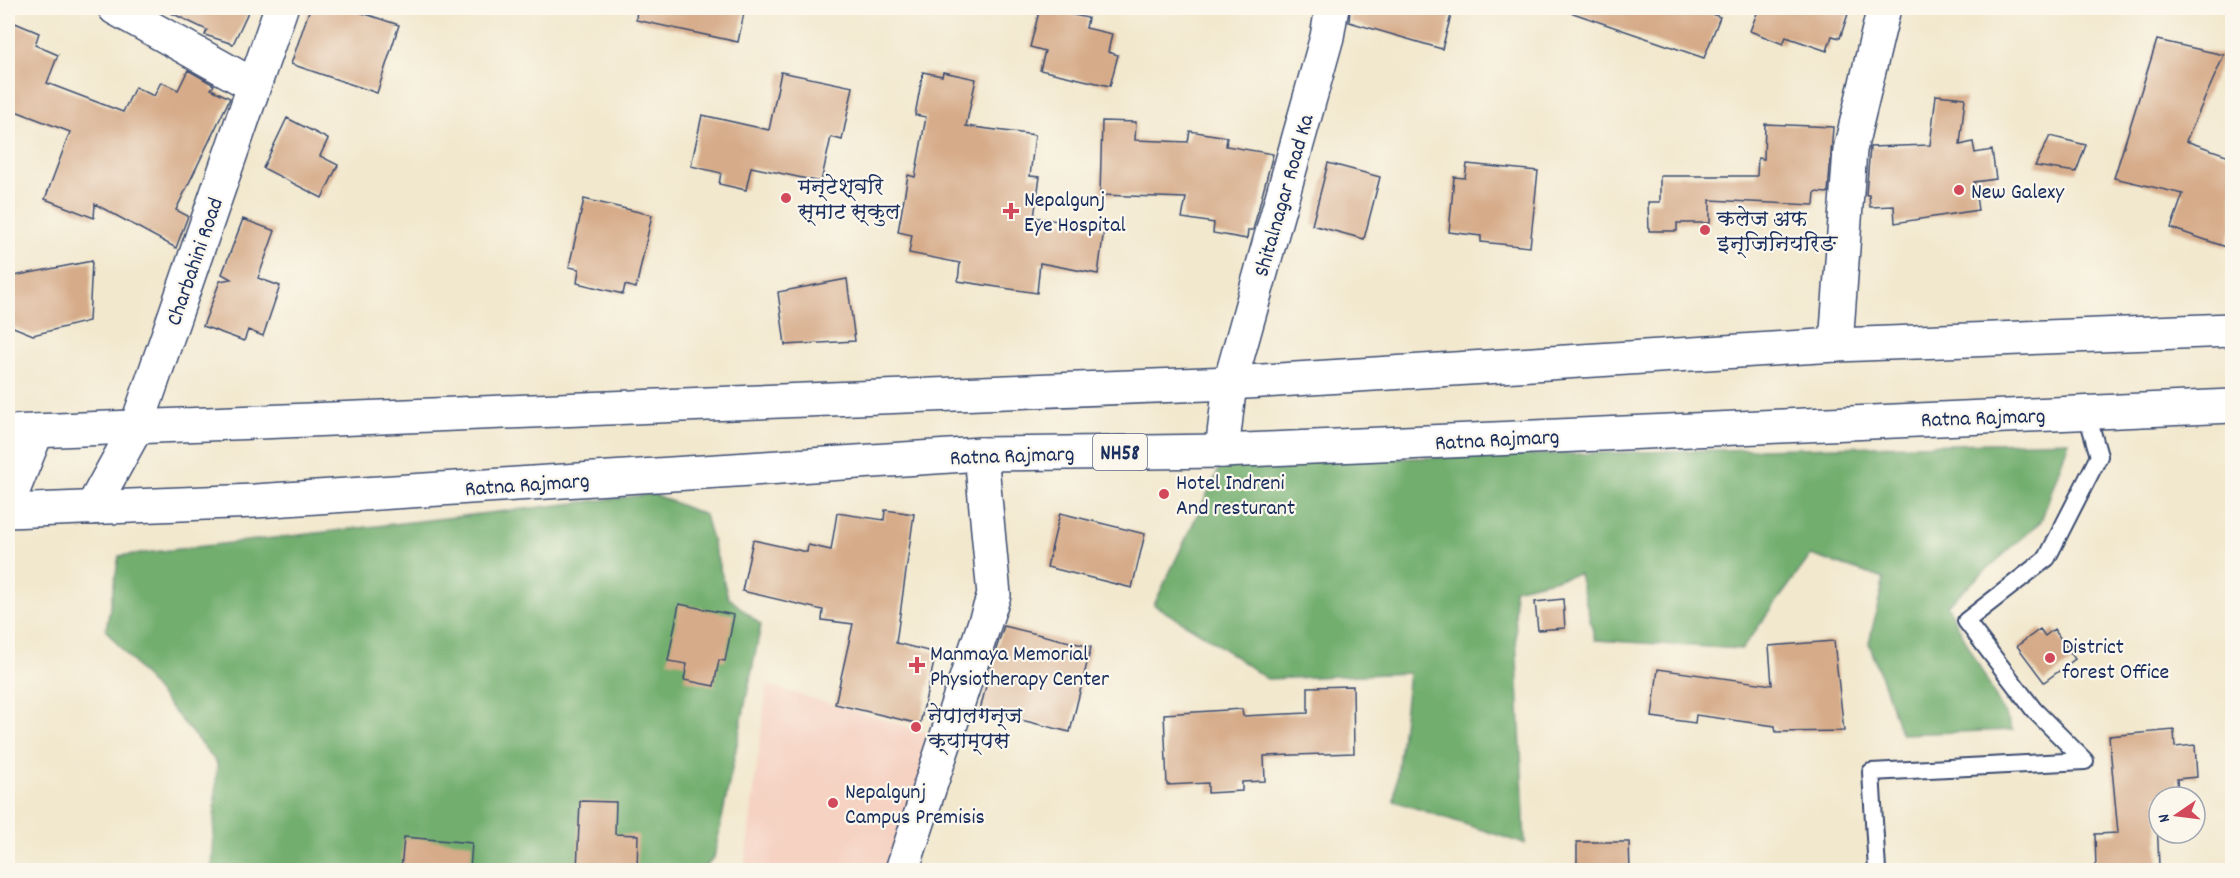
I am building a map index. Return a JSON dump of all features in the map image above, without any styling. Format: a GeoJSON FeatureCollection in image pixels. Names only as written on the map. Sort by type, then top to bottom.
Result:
{"type":"FeatureCollection","features":[{"type":"Feature","properties":{"kind":"main road"},"geometry":{"type":"LineString","coordinates":[[114,8],[253,85]]}},
{"type":"Feature","properties":{"kind":"main road","name":"Charbahini Road"},"geometry":{"type":"LineString","coordinates":[[92,508],[136,428],[280,8]]}},
{"type":"Feature","properties":{"kind":"main road","name":"Shitalnagar Road Ka"},"geometry":{"type":"LineString","coordinates":[[1222,451],[1230,383],[1327,37],[1332,8]]}},
{"type":"Feature","properties":{"kind":"main road"},"geometry":{"type":"LineString","coordinates":[[1836,345],[1850,150],[1884,8]]}},
{"type":"Feature","properties":{"kind":"main road"},"geometry":{"type":"LineString","coordinates":[[8,503],[22,432],[1230,383],[1836,345],[2232,330]]}},
{"type":"Feature","properties":{"kind":"main road","name":"Ratna Rajmarg"},"geometry":{"type":"LineString","coordinates":[[8,511],[255,501],[981,454],[1222,451],[2232,405]]}},
{"type":"Feature","properties":{"kind":"main road"},"geometry":{"type":"LineString","coordinates":[[902,870],[994,595],[981,454]]}},
{"type":"Feature","properties":{"kind":"lane"},"geometry":{"type":"LineString","coordinates":[[1877,870],[1871,772],[2085,761],[2034,710],[1966,621],[2047,558],[2099,456],[2086,411]]}},
{"type":"Feature","properties":{"kind":"shaded area","name":"Nepalgunj Campus Premisis"},"geometry":{"type":"Polygon","coordinates":[[[767,685],[936,735],[892,870],[744,870],[767,685]]]}},
{"type":"Feature","properties":{"kind":"green space"},"geometry":{"type":"Polygon","coordinates":[[[2069,441],[2041,521],[1947,605],[2013,730],[1901,734],[1869,643],[1884,579],[1811,555],[1742,649],[1595,640],[1579,574],[1514,589],[1525,844],[1394,801],[1409,673],[1267,679],[1204,635],[1154,605],[1222,463],[2069,441]]]}},
{"type":"Feature","properties":{"kind":"green space"},"geometry":{"type":"Polygon","coordinates":[[[653,494],[705,515],[728,597],[761,625],[714,858],[702,870],[212,870],[217,763],[106,630],[119,556],[653,494]]]}},
{"type":"Feature","properties":{"kind":"building"},"geometry":{"type":"Polygon","coordinates":[[[161,8],[250,8],[233,44],[205,35],[207,30],[161,8]]]}},
{"type":"Feature","properties":{"kind":"building"},"geometry":{"type":"Polygon","coordinates":[[[310,8],[347,8],[399,25],[377,93],[291,64],[310,8]]]}},
{"type":"Feature","properties":{"kind":"building"},"geometry":{"type":"Polygon","coordinates":[[[637,8],[745,8],[738,42],[636,20],[637,8]]]}},
{"type":"Feature","properties":{"kind":"building"},"geometry":{"type":"Polygon","coordinates":[[[1040,8],[1088,18],[1086,28],[1112,34],[1108,52],[1118,55],[1110,86],[1040,70],[1045,51],[1030,47],[1040,8]]]}},
{"type":"Feature","properties":{"kind":"building"},"geometry":{"type":"Polygon","coordinates":[[[1350,8],[1453,8],[1442,49],[1349,22],[1350,8]]]}},
{"type":"Feature","properties":{"kind":"building"},"geometry":{"type":"Polygon","coordinates":[[[1570,8],[1695,8],[1720,17],[1704,58],[1570,12],[1570,8]]]}},
{"type":"Feature","properties":{"kind":"building"},"geometry":{"type":"Polygon","coordinates":[[[1759,8],[1850,8],[1840,38],[1832,36],[1827,51],[1786,37],[1783,44],[1750,31],[1759,8]]]}},
{"type":"Feature","properties":{"kind":"building"},"geometry":{"type":"Polygon","coordinates":[[[8,20],[39,33],[35,45],[58,55],[47,83],[123,112],[135,87],[154,96],[161,82],[178,90],[188,70],[214,85],[211,89],[230,98],[176,210],[188,216],[176,248],[95,204],[94,218],[45,199],[70,132],[13,110],[12,113],[8,112],[8,20]]]}},
{"type":"Feature","properties":{"kind":"building"},"geometry":{"type":"Polygon","coordinates":[[[2157,40],[2224,55],[2186,141],[2232,157],[2232,227],[2226,247],[2171,228],[2183,194],[2114,178],[2157,40]]]}},
{"type":"Feature","properties":{"kind":"building"},"geometry":{"type":"Polygon","coordinates":[[[781,72],[853,87],[842,140],[831,137],[821,182],[751,167],[746,190],[719,184],[721,173],[691,166],[702,115],[769,130],[781,72]]]}},
{"type":"Feature","properties":{"kind":"building"},"geometry":{"type":"Polygon","coordinates":[[[923,72],[942,76],[943,72],[976,79],[966,126],[1035,135],[1030,176],[1040,177],[1034,217],[1104,229],[1098,274],[1040,263],[1037,293],[958,281],[960,263],[909,253],[912,235],[898,232],[908,175],[915,177],[926,117],[915,115],[923,72]]]}},
{"type":"Feature","properties":{"kind":"building"},"geometry":{"type":"Polygon","coordinates":[[[1936,95],[1965,98],[1960,145],[1973,142],[1975,153],[1992,150],[1996,179],[1974,182],[1978,210],[1895,223],[1894,206],[1870,207],[1869,195],[1866,195],[1870,147],[1930,145],[1936,95]]]}},
{"type":"Feature","properties":{"kind":"building"},"geometry":{"type":"Polygon","coordinates":[[[287,118],[328,139],[320,156],[338,165],[322,198],[263,168],[287,118]]]}},
{"type":"Feature","properties":{"kind":"building"},"geometry":{"type":"Polygon","coordinates":[[[1102,121],[1136,122],[1135,140],[1188,142],[1190,131],[1227,137],[1226,146],[1273,154],[1253,230],[1248,230],[1247,239],[1213,233],[1214,223],[1182,218],[1186,198],[1100,195],[1102,121]]]}},
{"type":"Feature","properties":{"kind":"building"},"geometry":{"type":"Polygon","coordinates":[[[1765,124],[1833,127],[1828,193],[1815,192],[1814,205],[1710,200],[1710,223],[1677,223],[1677,231],[1649,231],[1648,202],[1660,202],[1660,176],[1757,176],[1758,158],[1764,159],[1765,124]]]}},
{"type":"Feature","properties":{"kind":"building"},"geometry":{"type":"Polygon","coordinates":[[[2050,136],[2086,145],[2076,172],[2035,166],[2050,136]]]}},
{"type":"Feature","properties":{"kind":"building"},"geometry":{"type":"Polygon","coordinates":[[[1328,163],[1380,177],[1364,239],[1312,225],[1328,163]]]}},
{"type":"Feature","properties":{"kind":"building"},"geometry":{"type":"Polygon","coordinates":[[[1467,164],[1538,171],[1530,247],[1481,242],[1481,236],[1449,232],[1454,177],[1465,178],[1467,164]]]}},
{"type":"Feature","properties":{"kind":"building"},"geometry":{"type":"Polygon","coordinates":[[[584,199],[652,215],[636,288],[625,285],[623,294],[577,283],[579,269],[569,267],[584,199]]]}},
{"type":"Feature","properties":{"kind":"building"},"geometry":{"type":"Polygon","coordinates":[[[243,219],[275,231],[258,278],[280,286],[263,336],[248,330],[244,341],[203,326],[220,281],[231,279],[222,274],[243,219]]]}},
{"type":"Feature","properties":{"kind":"building"},"geometry":{"type":"Polygon","coordinates":[[[92,261],[89,321],[33,335],[13,327],[8,311],[8,277],[92,261]]]}},
{"type":"Feature","properties":{"kind":"building"},"geometry":{"type":"Polygon","coordinates":[[[847,279],[855,341],[785,345],[778,292],[847,279]]]}},
{"type":"Feature","properties":{"kind":"building"},"geometry":{"type":"Polygon","coordinates":[[[885,510],[914,514],[896,643],[936,653],[920,724],[835,704],[853,624],[822,620],[823,610],[742,591],[753,540],[807,552],[808,545],[831,550],[837,513],[884,520],[885,510]]]}},
{"type":"Feature","properties":{"kind":"building"},"geometry":{"type":"Polygon","coordinates":[[[1060,513],[1145,534],[1132,588],[1047,567],[1060,513]]]}},
{"type":"Feature","properties":{"kind":"building"},"geometry":{"type":"Polygon","coordinates":[[[1563,599],[1565,628],[1538,630],[1535,602],[1563,599]]]}},
{"type":"Feature","properties":{"kind":"building"},"geometry":{"type":"Polygon","coordinates":[[[679,604],[734,615],[725,661],[719,660],[714,686],[684,680],[687,664],[668,661],[679,604]]]}},
{"type":"Feature","properties":{"kind":"building"},"geometry":{"type":"Polygon","coordinates":[[[1004,626],[1091,647],[1070,732],[980,710],[1004,626]]]}},
{"type":"Feature","properties":{"kind":"building"},"geometry":{"type":"Polygon","coordinates":[[[2040,629],[2045,636],[2054,629],[2075,659],[2044,682],[2017,646],[2040,629]]]}},
{"type":"Feature","properties":{"kind":"building"},"geometry":{"type":"Polygon","coordinates":[[[1834,641],[1844,731],[1776,732],[1775,726],[1696,715],[1695,723],[1652,717],[1658,669],[1772,685],[1769,646],[1834,641]]]}},
{"type":"Feature","properties":{"kind":"building"},"geometry":{"type":"Polygon","coordinates":[[[1353,686],[1354,753],[1264,756],[1265,781],[1242,782],[1242,791],[1208,793],[1208,783],[1167,785],[1164,714],[1242,709],[1243,716],[1308,713],[1308,687],[1353,686]]]}},
{"type":"Feature","properties":{"kind":"building"},"geometry":{"type":"Polygon","coordinates":[[[2174,730],[2175,747],[2195,745],[2197,777],[2177,779],[2177,785],[2147,785],[2147,845],[2158,845],[2159,866],[2152,866],[2152,870],[2096,870],[2095,834],[2118,833],[2109,736],[2174,730]]]}},
{"type":"Feature","properties":{"kind":"building"},"geometry":{"type":"Polygon","coordinates":[[[580,801],[616,802],[615,834],[638,835],[637,870],[577,870],[580,801]]]}},
{"type":"Feature","properties":{"kind":"building"},"geometry":{"type":"Polygon","coordinates":[[[404,837],[472,843],[470,870],[401,870],[404,837]]]}},
{"type":"Feature","properties":{"kind":"building"},"geometry":{"type":"Polygon","coordinates":[[[1577,842],[1629,842],[1630,870],[1577,870],[1577,842]]]}},
{"type":"Feature","properties":{"kind":"place","name":"New Galexy"},"geometry":{"type":"Point","coordinates":[1959,190]}},
{"type":"Feature","properties":{"kind":"place","name":"मन्टेश्वरि स्माट स्कुल"},"geometry":{"type":"Point","coordinates":[786,198]}},
{"type":"Feature","properties":{"kind":"place","name":"Nepalgunj Eye Hospital"},"geometry":{"type":"Point","coordinates":[1011,211]}},
{"type":"Feature","properties":{"kind":"place","name":"कलेज अफ इन्जिनियरिङ"},"geometry":{"type":"Point","coordinates":[1705,230]}},
{"type":"Feature","properties":{"kind":"place","name":"Hotel Indreni And resturant"},"geometry":{"type":"Point","coordinates":[1164,494]}},
{"type":"Feature","properties":{"kind":"place","name":"District forest Office"},"geometry":{"type":"Point","coordinates":[2050,658]}},
{"type":"Feature","properties":{"kind":"place","name":"Manmaya Memorial Physiotherapy Center"},"geometry":{"type":"Point","coordinates":[917,665]}},
{"type":"Feature","properties":{"kind":"place","name":"नेपालगन्ज क्याम्पस"},"geometry":{"type":"Point","coordinates":[916,727]}},
{"type":"Feature","properties":{"kind":"place","name":"Nepalgunj Campus Premisis"},"geometry":{"type":"Point","coordinates":[833,803]}}]}
